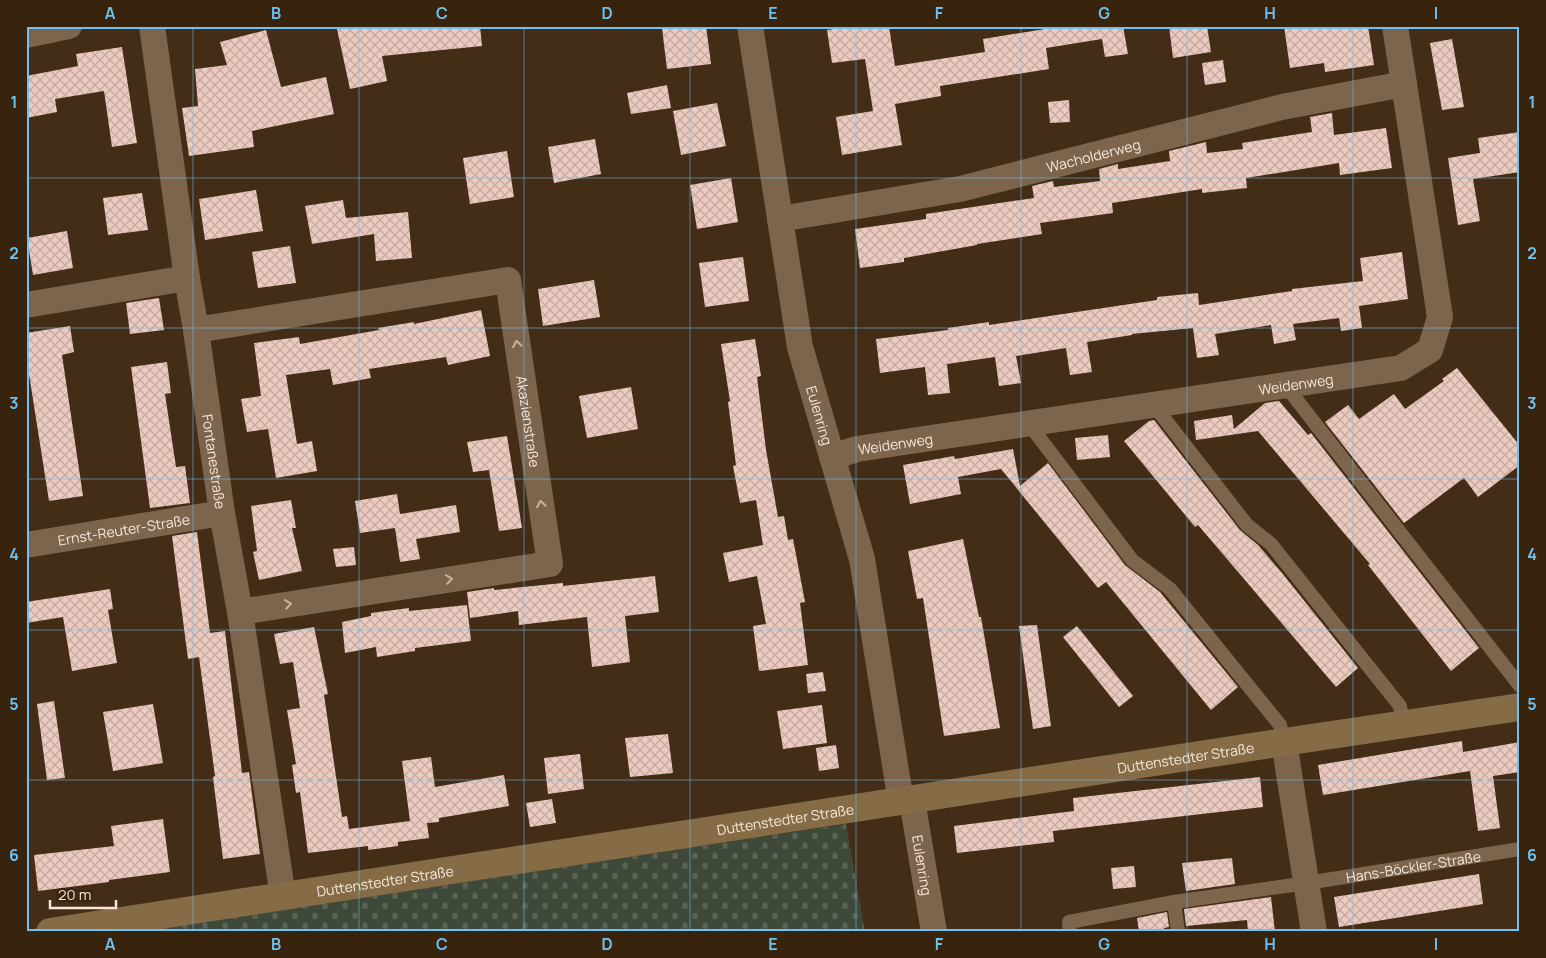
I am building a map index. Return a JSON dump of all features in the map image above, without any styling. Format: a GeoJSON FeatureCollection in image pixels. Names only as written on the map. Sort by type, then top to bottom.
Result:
{"type":"FeatureCollection","features":[{"type":"Feature","properties":{"kind":"street"},"geometry":{"type":"LineString","coordinates":[[26,35],[69,26]]}},
{"type":"Feature","properties":{"kind":"street","name":"Fontanestraße"},"geometry":{"type":"LineString","coordinates":[[152,26],[222,513],[240,612],[283,896]]}},
{"type":"Feature","properties":{"kind":"street","name":"Eulenring"},"geometry":{"type":"LineString","coordinates":[[750,26],[800,347],[862,559],[906,801],[934,932]]}},
{"type":"Feature","properties":{"kind":"street","name":"Weidenweg"},"geometry":{"type":"LineString","coordinates":[[832,457],[856,449],[1401,368],[1430,350],[1440,317],[1395,26]]}},
{"type":"Feature","properties":{"kind":"street","name":"Wacholderweg"},"geometry":{"type":"LineString","coordinates":[[780,219],[960,189],[1282,107],[1404,84]]}},
{"type":"Feature","properties":{"kind":"street"},"geometry":{"type":"LineString","coordinates":[[26,305],[187,278]]}},
{"type":"Feature","properties":{"kind":"street","name":"Akazienstraße"},"geometry":{"type":"LineString","coordinates":[[196,330],[508,280],[550,564],[240,612]]}},
{"type":"Feature","properties":{"kind":"street","name":"Ernst-Reuter-Straße"},"geometry":{"type":"LineString","coordinates":[[26,545],[222,513]]}},
{"type":"Feature","properties":{"kind":"street","name":"Duttenstedter Straße"},"geometry":{"type":"LineString","coordinates":[[50,932],[1284,742],[1520,708]]}},
{"type":"Feature","properties":{"kind":"street"},"geometry":{"type":"LineString","coordinates":[[1284,742],[1314,932]]}},
{"type":"Feature","properties":{"kind":"lane"},"geometry":{"type":"LineString","coordinates":[[1286,385],[1520,686]]}},
{"type":"Feature","properties":{"kind":"lane"},"geometry":{"type":"LineString","coordinates":[[1153,404],[1247,525],[1270,544],[1400,706],[1403,724]]}},
{"type":"Feature","properties":{"kind":"lane"},"geometry":{"type":"LineString","coordinates":[[1029,424],[1132,560],[1170,589],[1274,717],[1280,725],[1284,742]]}},
{"type":"Feature","properties":{"kind":"lane","name":"Hans-Böckler-Straße"},"geometry":{"type":"LineString","coordinates":[[1070,932],[1069,922],[1174,902],[1520,849]]}},
{"type":"Feature","properties":{"kind":"lane"},"geometry":{"type":"LineString","coordinates":[[1174,902],[1178,932]]}},
{"type":"Feature","properties":{"kind":"green space"},"geometry":{"type":"Polygon","coordinates":[[[846,824],[865,932],[138,932],[846,824]]]}},
{"type":"Feature","properties":{"kind":"building"},"geometry":{"type":"Polygon","coordinates":[[[348,26],[480,26],[482,46],[382,56],[387,81],[350,89],[337,29],[348,26]]]}},
{"type":"Feature","properties":{"kind":"building"},"geometry":{"type":"Polygon","coordinates":[[[706,26],[711,64],[667,69],[662,28],[706,26]]]}},
{"type":"Feature","properties":{"kind":"building"},"geometry":{"type":"Polygon","coordinates":[[[852,26],[889,26],[895,66],[985,52],[983,39],[1063,26],[1123,26],[1128,54],[1105,57],[1102,39],[1046,48],[1049,69],[940,86],[941,96],[895,104],[902,145],[842,155],[836,117],[873,111],[865,59],[832,63],[827,30],[852,26]]]}},
{"type":"Feature","properties":{"kind":"building"},"geometry":{"type":"Polygon","coordinates":[[[1169,26],[1207,26],[1211,52],[1173,58],[1169,26]]]}},
{"type":"Feature","properties":{"kind":"building"},"geometry":{"type":"Polygon","coordinates":[[[1284,26],[1368,26],[1374,65],[1325,72],[1324,63],[1290,68],[1284,26]]]}},
{"type":"Feature","properties":{"kind":"building"},"geometry":{"type":"Polygon","coordinates":[[[266,30],[281,87],[326,77],[334,114],[252,131],[254,147],[189,156],[182,108],[198,106],[195,69],[227,65],[220,42],[266,30]]]}},
{"type":"Feature","properties":{"kind":"building"},"geometry":{"type":"Polygon","coordinates":[[[1452,39],[1464,107],[1442,110],[1430,43],[1452,39]]]}},
{"type":"Feature","properties":{"kind":"building"},"geometry":{"type":"Polygon","coordinates":[[[122,47],[137,143],[112,147],[104,91],[55,99],[57,112],[26,118],[26,76],[78,66],[76,54],[122,47]]]}},
{"type":"Feature","properties":{"kind":"building"},"geometry":{"type":"Polygon","coordinates":[[[1223,60],[1226,82],[1205,85],[1202,63],[1223,60]]]}},
{"type":"Feature","properties":{"kind":"building"},"geometry":{"type":"Polygon","coordinates":[[[667,85],[671,108],[631,114],[627,93],[667,85]]]}},
{"type":"Feature","properties":{"kind":"building"},"geometry":{"type":"Polygon","coordinates":[[[1069,100],[1070,122],[1050,123],[1048,102],[1069,100]]]}},
{"type":"Feature","properties":{"kind":"building"},"geometry":{"type":"Polygon","coordinates":[[[717,103],[726,146],[681,155],[673,111],[717,103]]]}},
{"type":"Feature","properties":{"kind":"building"},"geometry":{"type":"Polygon","coordinates":[[[1332,113],[1334,135],[1386,128],[1392,168],[1340,175],[1339,163],[1246,178],[1247,188],[1202,193],[1202,189],[1112,203],[1113,213],[1040,223],[1042,234],[904,258],[904,262],[860,268],[855,229],[926,219],[926,214],[1034,198],[1032,186],[1053,181],[1054,187],[1100,181],[1099,169],[1118,164],[1118,169],[1170,161],[1169,151],[1206,142],[1207,153],[1243,149],[1242,143],[1312,132],[1310,117],[1332,113]]]}},
{"type":"Feature","properties":{"kind":"building"},"geometry":{"type":"Polygon","coordinates":[[[1520,132],[1520,172],[1473,179],[1480,221],[1458,225],[1448,158],[1480,153],[1478,138],[1520,132]]]}},
{"type":"Feature","properties":{"kind":"building"},"geometry":{"type":"Polygon","coordinates":[[[595,139],[601,174],[554,183],[548,147],[595,139]]]}},
{"type":"Feature","properties":{"kind":"building"},"geometry":{"type":"Polygon","coordinates":[[[507,151],[514,197],[470,204],[463,158],[507,151]]]}},
{"type":"Feature","properties":{"kind":"building"},"geometry":{"type":"Polygon","coordinates":[[[731,178],[738,222],[697,229],[690,185],[731,178]]]}},
{"type":"Feature","properties":{"kind":"building"},"geometry":{"type":"Polygon","coordinates":[[[256,190],[263,231],[205,240],[199,199],[256,190]]]}},
{"type":"Feature","properties":{"kind":"building"},"geometry":{"type":"Polygon","coordinates":[[[142,193],[148,230],[108,235],[103,198],[142,193]]]}},
{"type":"Feature","properties":{"kind":"building"},"geometry":{"type":"Polygon","coordinates":[[[343,200],[346,218],[408,212],[412,258],[376,261],[374,234],[312,244],[305,206],[343,200]]]}},
{"type":"Feature","properties":{"kind":"building"},"geometry":{"type":"Polygon","coordinates":[[[67,231],[73,268],[33,275],[27,238],[67,231]]]}},
{"type":"Feature","properties":{"kind":"building"},"geometry":{"type":"Polygon","coordinates":[[[290,246],[296,283],[258,288],[252,252],[290,246]]]}},
{"type":"Feature","properties":{"kind":"building"},"geometry":{"type":"Polygon","coordinates":[[[1402,252],[1408,299],[1359,306],[1362,328],[1341,331],[1339,318],[1293,324],[1296,340],[1274,344],[1271,325],[1215,334],[1219,355],[1197,358],[1193,328],[1132,334],[1087,342],[1092,372],[1070,375],[1066,348],[1016,356],[1021,383],[999,386],[995,357],[947,364],[950,393],[928,395],[925,367],[880,373],[876,339],[948,330],[948,328],[989,322],[989,325],[1157,300],[1157,297],[1198,293],[1199,305],[1292,291],[1292,289],[1363,281],[1360,258],[1402,252]]]}},
{"type":"Feature","properties":{"kind":"building"},"geometry":{"type":"Polygon","coordinates":[[[743,257],[749,301],[705,307],[699,263],[743,257]]]}},
{"type":"Feature","properties":{"kind":"building"},"geometry":{"type":"Polygon","coordinates":[[[594,280],[600,317],[543,326],[538,289],[594,280]]]}},
{"type":"Feature","properties":{"kind":"building"},"geometry":{"type":"Polygon","coordinates":[[[159,298],[164,330],[130,334],[126,303],[159,298]]]}},
{"type":"Feature","properties":{"kind":"building"},"geometry":{"type":"Polygon","coordinates":[[[481,310],[490,356],[448,365],[446,357],[369,369],[371,378],[333,385],[330,369],[286,375],[297,444],[312,441],[317,471],[276,478],[268,429],[247,432],[241,399],[261,396],[254,343],[299,337],[300,344],[481,310]]]}},
{"type":"Feature","properties":{"kind":"building"},"geometry":{"type":"Polygon","coordinates":[[[70,326],[74,352],[62,355],[83,496],[49,501],[26,355],[26,333],[70,326]]]}},
{"type":"Feature","properties":{"kind":"building"},"geometry":{"type":"Polygon","coordinates":[[[755,339],[761,376],[757,377],[766,450],[778,517],[784,516],[788,540],[793,539],[805,602],[800,603],[808,665],[759,671],[753,626],[766,624],[757,576],[729,582],[723,553],[763,545],[756,500],[740,503],[733,466],[736,465],[728,402],[730,401],[721,344],[755,339]]]}},
{"type":"Feature","properties":{"kind":"building"},"geometry":{"type":"Polygon","coordinates":[[[167,362],[171,393],[165,394],[176,467],[185,466],[190,503],[150,508],[131,367],[167,362]]]}},
{"type":"Feature","properties":{"kind":"building"},"geometry":{"type":"Polygon","coordinates":[[[1457,368],[1520,446],[1520,465],[1478,497],[1464,478],[1404,523],[1325,422],[1348,405],[1359,419],[1394,394],[1405,409],[1444,381],[1442,379],[1457,368]]]}},
{"type":"Feature","properties":{"kind":"building"},"geometry":{"type":"Polygon","coordinates":[[[631,387],[638,429],[587,438],[579,396],[631,387]]]}},
{"type":"Feature","properties":{"kind":"building"},"geometry":{"type":"Polygon","coordinates":[[[1279,401],[1308,435],[1311,433],[1479,648],[1451,671],[1368,565],[1370,564],[1258,431],[1196,440],[1194,421],[1232,415],[1234,429],[1265,403],[1279,401]]]}},
{"type":"Feature","properties":{"kind":"building"},"geometry":{"type":"Polygon","coordinates":[[[1154,420],[1240,530],[1258,545],[1282,573],[1358,668],[1336,687],[1198,525],[1195,527],[1124,441],[1149,421],[1154,420]]]}},
{"type":"Feature","properties":{"kind":"building"},"geometry":{"type":"Polygon","coordinates":[[[1108,435],[1110,457],[1077,460],[1075,438],[1108,435]]]}},
{"type":"Feature","properties":{"kind":"building"},"geometry":{"type":"Polygon","coordinates":[[[507,436],[522,528],[499,531],[489,470],[473,472],[467,442],[507,436]]]}},
{"type":"Feature","properties":{"kind":"building"},"geometry":{"type":"Polygon","coordinates":[[[1013,449],[1020,486],[1048,463],[1125,565],[1160,592],[1238,687],[1211,710],[1106,582],[1098,588],[1001,469],[958,477],[961,494],[910,504],[903,465],[954,456],[955,459],[1013,449]]]}},
{"type":"Feature","properties":{"kind":"building"},"geometry":{"type":"Polygon","coordinates":[[[397,494],[400,514],[456,505],[460,532],[416,539],[420,559],[400,562],[395,528],[360,533],[355,501],[397,494]]]}},
{"type":"Feature","properties":{"kind":"building"},"geometry":{"type":"Polygon","coordinates":[[[291,500],[296,528],[292,528],[302,571],[259,580],[253,552],[257,551],[251,506],[291,500]]]}},
{"type":"Feature","properties":{"kind":"building"},"geometry":{"type":"Polygon","coordinates":[[[197,532],[210,633],[225,631],[242,773],[249,772],[260,854],[223,859],[213,777],[215,776],[199,657],[188,659],[172,536],[197,532]]]}},
{"type":"Feature","properties":{"kind":"building"},"geometry":{"type":"Polygon","coordinates":[[[963,539],[979,617],[981,617],[1000,728],[944,736],[923,598],[917,599],[908,551],[963,539]]]}},
{"type":"Feature","properties":{"kind":"building"},"geometry":{"type":"Polygon","coordinates":[[[354,547],[356,565],[336,567],[333,549],[354,547]]]}},
{"type":"Feature","properties":{"kind":"building"},"geometry":{"type":"Polygon","coordinates":[[[655,576],[659,612],[625,616],[630,662],[592,667],[587,617],[519,625],[518,611],[470,618],[467,592],[563,583],[563,586],[655,576]]]}},
{"type":"Feature","properties":{"kind":"building"},"geometry":{"type":"Polygon","coordinates":[[[110,589],[113,609],[108,610],[117,663],[72,671],[63,617],[26,623],[26,602],[110,589]]]}},
{"type":"Feature","properties":{"kind":"building"},"geometry":{"type":"Polygon","coordinates":[[[467,605],[471,641],[415,648],[415,651],[377,657],[376,647],[345,653],[342,622],[371,616],[371,613],[409,608],[409,611],[467,605]]]}},
{"type":"Feature","properties":{"kind":"building"},"geometry":{"type":"Polygon","coordinates":[[[1037,625],[1051,726],[1033,729],[1019,626],[1037,625]]]}},
{"type":"Feature","properties":{"kind":"building"},"geometry":{"type":"Polygon","coordinates":[[[1077,626],[1133,696],[1119,707],[1063,637],[1077,626]]]}},
{"type":"Feature","properties":{"kind":"building"},"geometry":{"type":"Polygon","coordinates":[[[314,627],[328,694],[324,695],[342,817],[347,816],[349,829],[410,821],[402,761],[431,757],[435,787],[504,775],[509,806],[439,818],[439,822],[427,823],[429,838],[398,842],[398,846],[368,850],[368,846],[308,853],[300,792],[296,793],[292,765],[296,764],[287,710],[300,708],[293,662],[280,664],[274,634],[314,627]]]}},
{"type":"Feature","properties":{"kind":"building"},"geometry":{"type":"Polygon","coordinates":[[[823,672],[826,691],[808,693],[806,674],[823,672]]]}},
{"type":"Feature","properties":{"kind":"building"},"geometry":{"type":"Polygon","coordinates":[[[54,701],[65,778],[47,780],[37,704],[54,701]]]}},
{"type":"Feature","properties":{"kind":"building"},"geometry":{"type":"Polygon","coordinates":[[[153,704],[163,763],[113,771],[103,712],[153,704]]]}},
{"type":"Feature","properties":{"kind":"building"},"geometry":{"type":"Polygon","coordinates":[[[822,705],[827,743],[783,749],[777,711],[822,705]]]}},
{"type":"Feature","properties":{"kind":"building"},"geometry":{"type":"Polygon","coordinates":[[[668,734],[673,773],[630,777],[625,738],[668,734]]]}},
{"type":"Feature","properties":{"kind":"building"},"geometry":{"type":"Polygon","coordinates":[[[1462,741],[1463,752],[1520,742],[1520,772],[1493,776],[1500,828],[1478,831],[1470,771],[1323,795],[1318,765],[1462,741]]]}},
{"type":"Feature","properties":{"kind":"building"},"geometry":{"type":"Polygon","coordinates":[[[836,745],[839,768],[819,771],[816,748],[836,745]]]}},
{"type":"Feature","properties":{"kind":"building"},"geometry":{"type":"Polygon","coordinates":[[[580,754],[584,789],[548,794],[544,758],[580,754]]]}},
{"type":"Feature","properties":{"kind":"building"},"geometry":{"type":"Polygon","coordinates":[[[1260,777],[1263,807],[1053,831],[1054,842],[957,853],[954,826],[1074,811],[1073,798],[1260,777]]]}},
{"type":"Feature","properties":{"kind":"building"},"geometry":{"type":"Polygon","coordinates":[[[552,799],[556,823],[530,827],[526,803],[552,799]]]}},
{"type":"Feature","properties":{"kind":"building"},"geometry":{"type":"Polygon","coordinates":[[[163,819],[170,872],[38,891],[34,855],[114,846],[111,826],[163,819]]]}},
{"type":"Feature","properties":{"kind":"building"},"geometry":{"type":"Polygon","coordinates":[[[1232,858],[1235,884],[1186,891],[1182,863],[1232,858]]]}},
{"type":"Feature","properties":{"kind":"building"},"geometry":{"type":"Polygon","coordinates":[[[1134,866],[1136,887],[1113,889],[1111,868],[1134,866]]]}},
{"type":"Feature","properties":{"kind":"building"},"geometry":{"type":"Polygon","coordinates":[[[1479,874],[1483,904],[1339,927],[1334,897],[1479,874]]]}},
{"type":"Feature","properties":{"kind":"building"},"geometry":{"type":"Polygon","coordinates":[[[1271,897],[1275,932],[1248,932],[1247,920],[1186,926],[1184,909],[1271,897]]]}},
{"type":"Feature","properties":{"kind":"building"},"geometry":{"type":"Polygon","coordinates":[[[1167,912],[1169,927],[1164,928],[1164,932],[1139,932],[1137,918],[1167,912]]]}}]}
